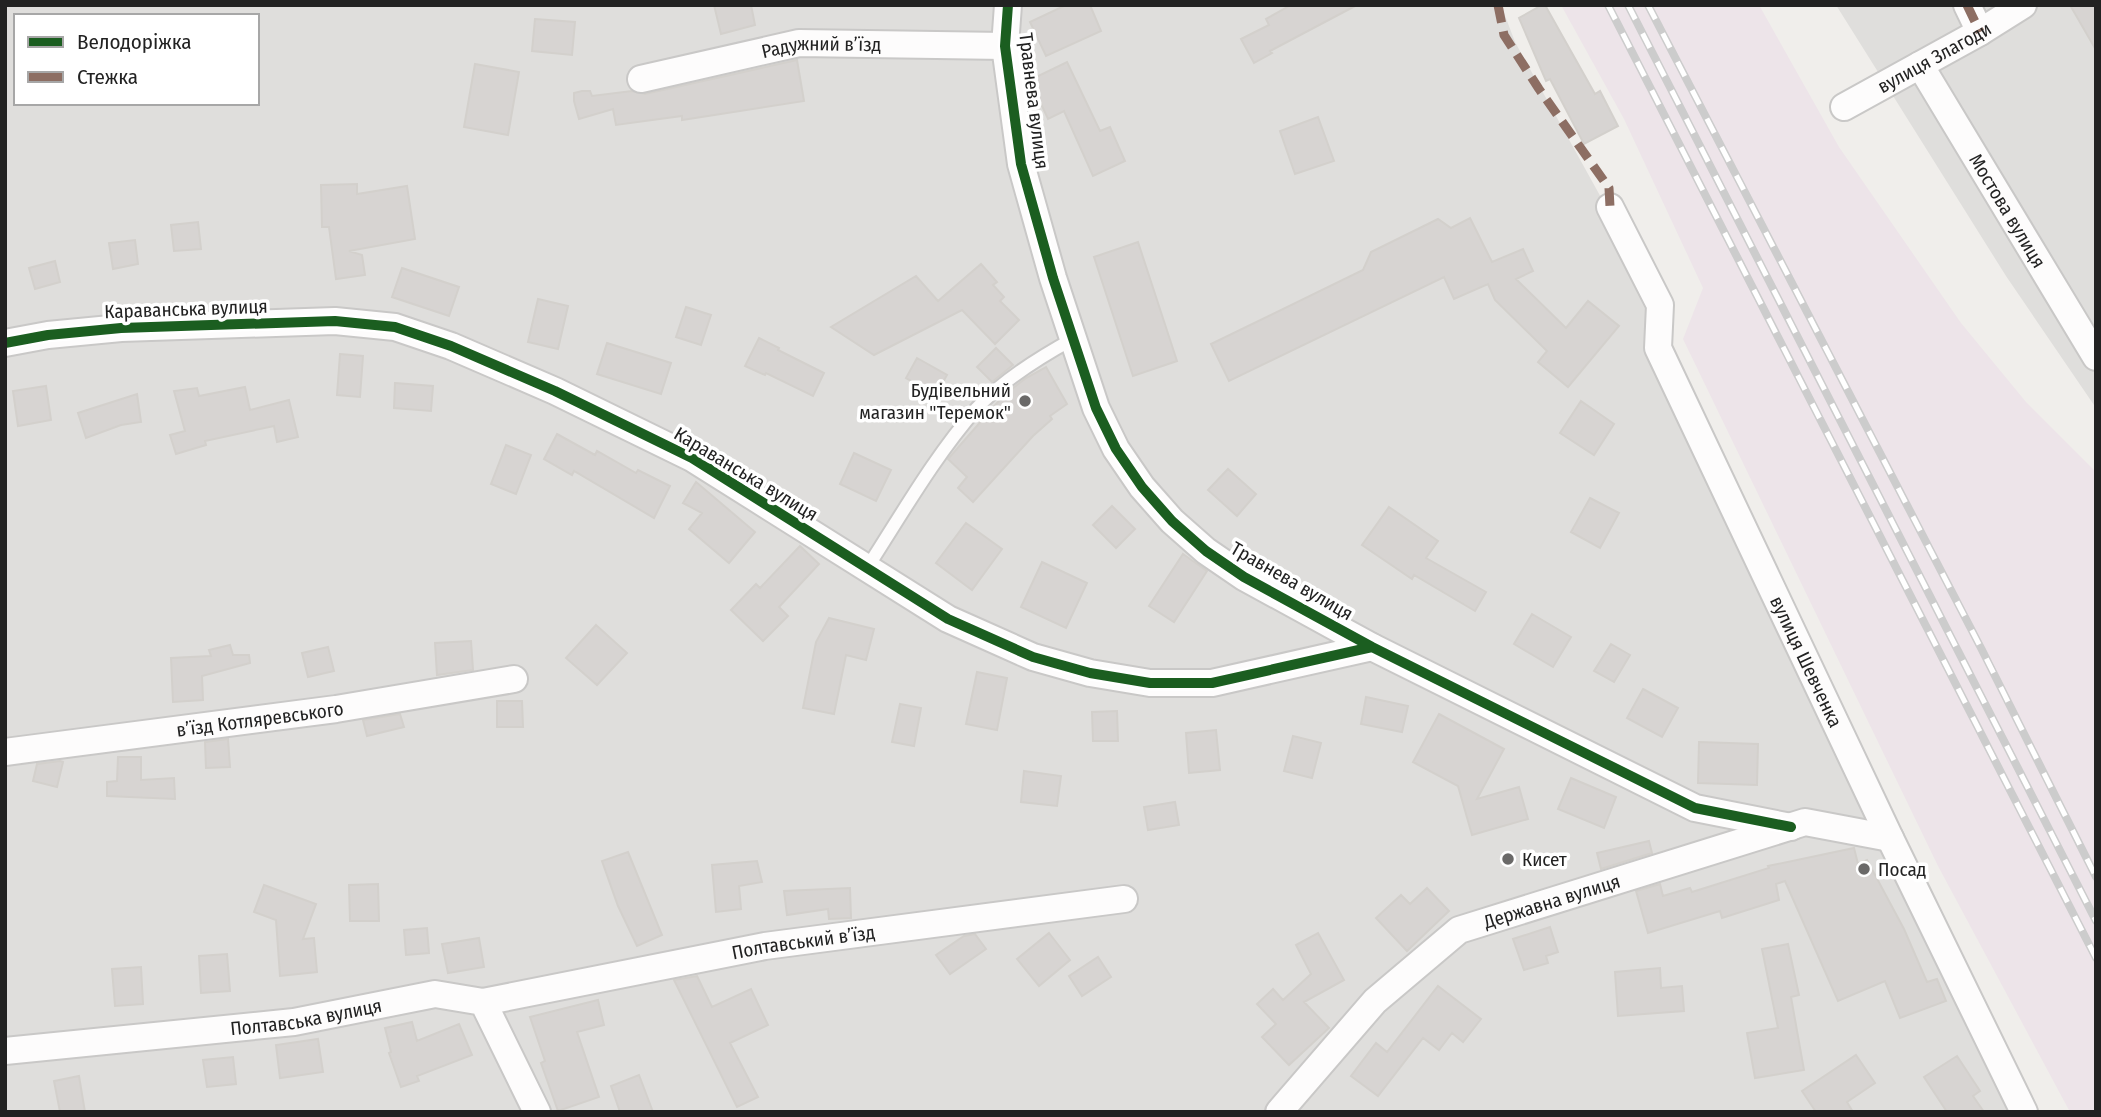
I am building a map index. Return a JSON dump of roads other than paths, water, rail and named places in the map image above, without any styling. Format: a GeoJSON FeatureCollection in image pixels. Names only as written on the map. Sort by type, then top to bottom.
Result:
{"type":"FeatureCollection","features":[{"type":"Feature","properties":{"kind":"street","name":"Травнева вулиця"},"geometry":{"type":"LineString","coordinates":[[1008,5],[1005,46],[1021,164],[1073,339],[1096,408],[1116,449],[1142,486],[1172,521],[1206,551],[1244,577],[1372,647],[1695,808],[1791,827]]}},
{"type":"Feature","properties":{"kind":"street"},"geometry":{"type":"LineString","coordinates":[[1967,5],[1980,32]]}},
{"type":"Feature","properties":{"kind":"street","name":"вулиця Злагоди"},"geometry":{"type":"LineString","coordinates":[[1844,107],[2024,5]]}},
{"type":"Feature","properties":{"kind":"street","name":"Радужний в’їзд"},"geometry":{"type":"LineString","coordinates":[[641,79],[799,43],[1005,46]]}},
{"type":"Feature","properties":{"kind":"street","name":"Мостова вулиця"},"geometry":{"type":"LineString","coordinates":[[1920,65],[2096,357]]}},
{"type":"Feature","properties":{"kind":"street","name":"вулиця Шевченка"},"geometry":{"type":"LineString","coordinates":[[1610,207],[1660,305],[1658,348],[1890,838],[2024,1112]]}},
{"type":"Feature","properties":{"kind":"street","name":"Караванська вулиця"},"geometry":{"type":"LineString","coordinates":[[5,343],[48,335],[121,328],[335,321],[395,327],[462,351],[555,391],[692,458],[948,619],[1033,657],[1090,673],[1150,683],[1212,683],[1372,647]]}},
{"type":"Feature","properties":{"kind":"street","name":"в’їзд Котляревського"},"geometry":{"type":"LineString","coordinates":[[5,752],[336,709],[514,679]]}},
{"type":"Feature","properties":{"kind":"street","name":"Державна вулиця"},"geometry":{"type":"LineString","coordinates":[[1279,1112],[1375,1001],[1458,930],[1805,822],[1890,838]]}},
{"type":"Feature","properties":{"kind":"street","name":"Полтавський в’їзд"},"geometry":{"type":"LineString","coordinates":[[483,1002],[765,946],[1124,899]]}},
{"type":"Feature","properties":{"kind":"street","name":"Полтавська вулиця"},"geometry":{"type":"LineString","coordinates":[[5,1051],[294,1022],[435,994],[483,1002]]}},
{"type":"Feature","properties":{"kind":"street"},"geometry":{"type":"LineString","coordinates":[[483,1002],[537,1112]]}},
{"type":"Feature","properties":{"kind":"lane"},"geometry":{"type":"LineString","coordinates":[[867,568],[933,465],[979,407],[1047,353],[1073,339]]}},
{"type":"Feature","properties":{"kind":"railway"},"geometry":{"type":"LineString","coordinates":[[1608,5],[2096,958]]}},
{"type":"Feature","properties":{"kind":"railway"},"geometry":{"type":"LineString","coordinates":[[1628,5],[2096,921]]}},
{"type":"Feature","properties":{"kind":"railway"},"geometry":{"type":"LineString","coordinates":[[1648,5],[1982,650],[2096,877]]}},
{"type":"Feature","properties":{"kind":"place","name":"Будівельний магазин \"Теремок\""},"geometry":{"type":"Point","coordinates":[1025,401]}},
{"type":"Feature","properties":{"kind":"place","name":"Кисет"},"geometry":{"type":"Point","coordinates":[1508,859]}},
{"type":"Feature","properties":{"kind":"place","name":"Посад"},"geometry":{"type":"Point","coordinates":[1864,869]}}]}
